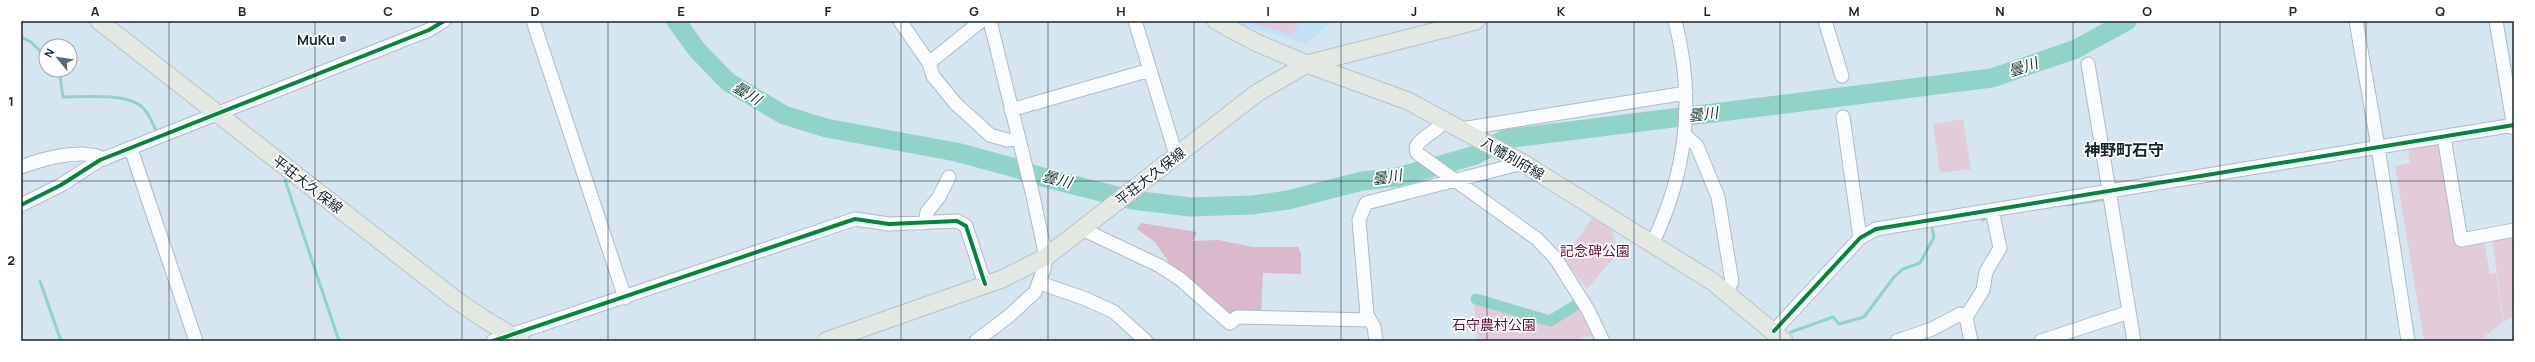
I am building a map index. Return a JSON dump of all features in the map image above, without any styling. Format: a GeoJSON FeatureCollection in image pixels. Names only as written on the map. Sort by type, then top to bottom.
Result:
{"type":"FeatureCollection","features":[{"type":"Feature","properties":{"kind":"main road","name":"平荘大久保線"},"geometry":{"type":"LineString","coordinates":[[99,21],[456,300],[515,338]]}},
{"type":"Feature","properties":{"kind":"main road","name":"八幡別府線"},"geometry":{"type":"LineString","coordinates":[[1216,21],[1257,43],[1306,64],[1408,101],[1444,119],[1523,163],[1726,291],[1779,336]]}},
{"type":"Feature","properties":{"kind":"main road","name":"平荘大久保線"},"geometry":{"type":"LineString","coordinates":[[826,341],[857,336],[985,284],[1002,279],[1046,257],[1257,93],[1306,64],[1476,21]]}},
{"type":"Feature","properties":{"kind":"street"},"geometry":{"type":"LineString","coordinates":[[21,205],[61,185],[104,159],[430,30],[444,21]]}},
{"type":"Feature","properties":{"kind":"street"},"geometry":{"type":"LineString","coordinates":[[533,21],[625,298]]}},
{"type":"Feature","properties":{"kind":"street"},"geometry":{"type":"LineString","coordinates":[[900,21],[929,63],[933,76],[968,117],[990,135],[1019,143]]}},
{"type":"Feature","properties":{"kind":"street"},"geometry":{"type":"LineString","coordinates":[[929,63],[981,21]]}},
{"type":"Feature","properties":{"kind":"street"},"geometry":{"type":"LineString","coordinates":[[976,341],[1009,316],[1035,292],[1040,283],[1046,257],[990,21]]}},
{"type":"Feature","properties":{"kind":"street"},"geometry":{"type":"LineString","coordinates":[[1135,21],[1176,155]]}},
{"type":"Feature","properties":{"kind":"street"},"geometry":{"type":"LineString","coordinates":[[1652,244],[1671,200],[1679,172],[1685,135],[1685,66],[1675,21]]}},
{"type":"Feature","properties":{"kind":"street"},"geometry":{"type":"LineString","coordinates":[[1825,21],[1842,76]]}},
{"type":"Feature","properties":{"kind":"street"},"geometry":{"type":"LineString","coordinates":[[2356,21],[2378,147],[2408,341]]}},
{"type":"Feature","properties":{"kind":"street"},"geometry":{"type":"LineString","coordinates":[[2496,21],[2511,91],[2514,128]]}},
{"type":"Feature","properties":{"kind":"street"},"geometry":{"type":"LineString","coordinates":[[2088,64],[2134,341]]}},
{"type":"Feature","properties":{"kind":"street"},"geometry":{"type":"LineString","coordinates":[[1011,110],[1150,70]]}},
{"type":"Feature","properties":{"kind":"street"},"geometry":{"type":"LineString","coordinates":[[1461,129],[1686,93]]}},
{"type":"Feature","properties":{"kind":"street"},"geometry":{"type":"LineString","coordinates":[[1842,117],[1860,238]]}},
{"type":"Feature","properties":{"kind":"street"},"geometry":{"type":"LineString","coordinates":[[1444,119],[1440,128],[1419,141],[1416,147],[1417,153],[1454,181],[1537,239],[1556,259],[1577,291],[1603,341]]}},
{"type":"Feature","properties":{"kind":"street"},"geometry":{"type":"LineString","coordinates":[[1779,336],[1860,238],[1876,229],[2109,193],[2514,125]]}},
{"type":"Feature","properties":{"kind":"street"},"geometry":{"type":"LineString","coordinates":[[1685,135],[1697,146],[1718,197],[1732,282],[1726,291]]}},
{"type":"Feature","properties":{"kind":"street"},"geometry":{"type":"LineString","coordinates":[[2444,137],[2461,240],[2514,230]]}},
{"type":"Feature","properties":{"kind":"street"},"geometry":{"type":"LineString","coordinates":[[132,149],[196,341]]}},
{"type":"Feature","properties":{"kind":"street"},"geometry":{"type":"LineString","coordinates":[[21,167],[42,159],[61,156],[98,155],[104,159]]}},
{"type":"Feature","properties":{"kind":"street"},"geometry":{"type":"LineString","coordinates":[[1376,341],[1374,327],[1367,315],[1359,220],[1362,208],[1366,203],[1523,163]]}},
{"type":"Feature","properties":{"kind":"street"},"geometry":{"type":"LineString","coordinates":[[925,223],[926,212],[940,197],[949,177]]}},
{"type":"Feature","properties":{"kind":"street"},"geometry":{"type":"LineString","coordinates":[[1971,341],[1966,317],[1983,290],[1986,272],[2000,248],[1992,210]]}},
{"type":"Feature","properties":{"kind":"street"},"geometry":{"type":"LineString","coordinates":[[493,341],[515,338],[625,298],[855,219],[888,224],[957,221],[966,226],[985,284]]}},
{"type":"Feature","properties":{"kind":"street"},"geometry":{"type":"LineString","coordinates":[[1084,227],[1160,266],[1180,279],[1230,323],[1237,317],[1370,320]]}},
{"type":"Feature","properties":{"kind":"street"},"geometry":{"type":"LineString","coordinates":[[1040,283],[1086,299],[1114,312],[1146,341]]}},
{"type":"Feature","properties":{"kind":"street"},"geometry":{"type":"LineString","coordinates":[[2042,341],[2129,312]]}},
{"type":"Feature","properties":{"kind":"street"},"geometry":{"type":"LineString","coordinates":[[1897,341],[1932,329],[1960,314],[1966,317]]}},
{"type":"Feature","properties":{"kind":"shaded area"},"geometry":{"type":"Polygon","coordinates":[[[1230,21],[1332,21],[1306,44],[1230,21]]]}},
{"type":"Feature","properties":{"kind":"shaded area"},"geometry":{"type":"Polygon","coordinates":[[[1141,223],[1197,232],[1193,241],[1219,240],[1252,247],[1298,247],[1301,253],[1301,274],[1263,273],[1261,314],[1231,315],[1170,264],[1155,242],[1137,229],[1141,223]]]}},
{"type":"Feature","properties":{"kind":"green space"},"geometry":{"type":"Polygon","coordinates":[[[1246,21],[1301,21],[1292,35],[1246,21]]]}},
{"type":"Feature","properties":{"kind":"green space"},"geometry":{"type":"Polygon","coordinates":[[[1963,119],[1971,169],[1940,173],[1933,124],[1963,119]]]}},
{"type":"Feature","properties":{"kind":"green space"},"geometry":{"type":"Polygon","coordinates":[[[2436,145],[2441,148],[2456,245],[2484,240],[2490,274],[2496,273],[2503,322],[2479,341],[2424,341],[2395,166],[2410,163],[2408,150],[2436,145]]]}},
{"type":"Feature","properties":{"kind":"green space","name":"記念碑公園"},"geometry":{"type":"Polygon","coordinates":[[[1592,218],[1611,228],[1618,253],[1587,289],[1564,259],[1592,218]]]}},
{"type":"Feature","properties":{"kind":"green space"},"geometry":{"type":"Polygon","coordinates":[[[2514,235],[2514,315],[2504,322],[2492,239],[2514,235]]]}},
{"type":"Feature","properties":{"kind":"green space","name":"石守農村公園"},"geometry":{"type":"Polygon","coordinates":[[[1474,303],[1550,322],[1581,305],[1598,335],[1584,337],[1577,341],[1477,341],[1474,303]]]}},
{"type":"Feature","properties":{"kind":"waterway","name":"曇川"},"geometry":{"type":"LineString","coordinates":[[676,21],[697,50],[728,82],[784,115],[826,128],[956,152],[1012,167],[1038,176],[1133,200],[1190,207],[1252,205],[1288,200],[1362,181],[1398,177],[1476,155],[1505,139],[1992,78],[2076,49],[2127,21]]}},
{"type":"Feature","properties":{"kind":"waterway"},"geometry":{"type":"LineString","coordinates":[[21,37],[31,42],[38,49]]}},
{"type":"Feature","properties":{"kind":"waterway"},"geometry":{"type":"LineString","coordinates":[[60,78],[63,97],[115,97],[134,102],[146,111],[157,133]]}},
{"type":"Feature","properties":{"kind":"waterway"},"geometry":{"type":"LineString","coordinates":[[285,180],[339,341]]}},
{"type":"Feature","properties":{"kind":"waterway"},"geometry":{"type":"LineString","coordinates":[[2067,205],[2106,199]]}},
{"type":"Feature","properties":{"kind":"waterway"},"geometry":{"type":"LineString","coordinates":[[1982,220],[1990,218]]}},
{"type":"Feature","properties":{"kind":"waterway"},"geometry":{"type":"LineString","coordinates":[[1791,332],[1833,317],[1839,324],[1864,317],[1894,277],[1903,269],[1920,263],[1934,237],[1931,224]]}},
{"type":"Feature","properties":{"kind":"waterway"},"geometry":{"type":"LineString","coordinates":[[40,281],[61,341]]}},
{"type":"Feature","properties":{"kind":"waterway"},"geometry":{"type":"LineString","coordinates":[[1476,299],[1550,321],[1579,303]]}},
{"type":"Feature","properties":{"kind":"cycle path"},"geometry":{"type":"LineString","coordinates":[[21,205],[61,185],[100,160],[429,30],[444,21]]}},
{"type":"Feature","properties":{"kind":"cycle path"},"geometry":{"type":"LineString","coordinates":[[1774,331],[1860,238],[1876,229],[2514,125]]}},
{"type":"Feature","properties":{"kind":"cycle path"},"geometry":{"type":"LineString","coordinates":[[493,341],[855,219],[889,224],[957,221],[966,226],[985,284]]}},
{"type":"Feature","properties":{"kind":"place","name":"MuKu"},"geometry":{"type":"Point","coordinates":[343,39]}},
{"type":"Feature","properties":{"kind":"district","name":"神野町石守"},"geometry":{"type":"Point","coordinates":[2124,150]}}]}
